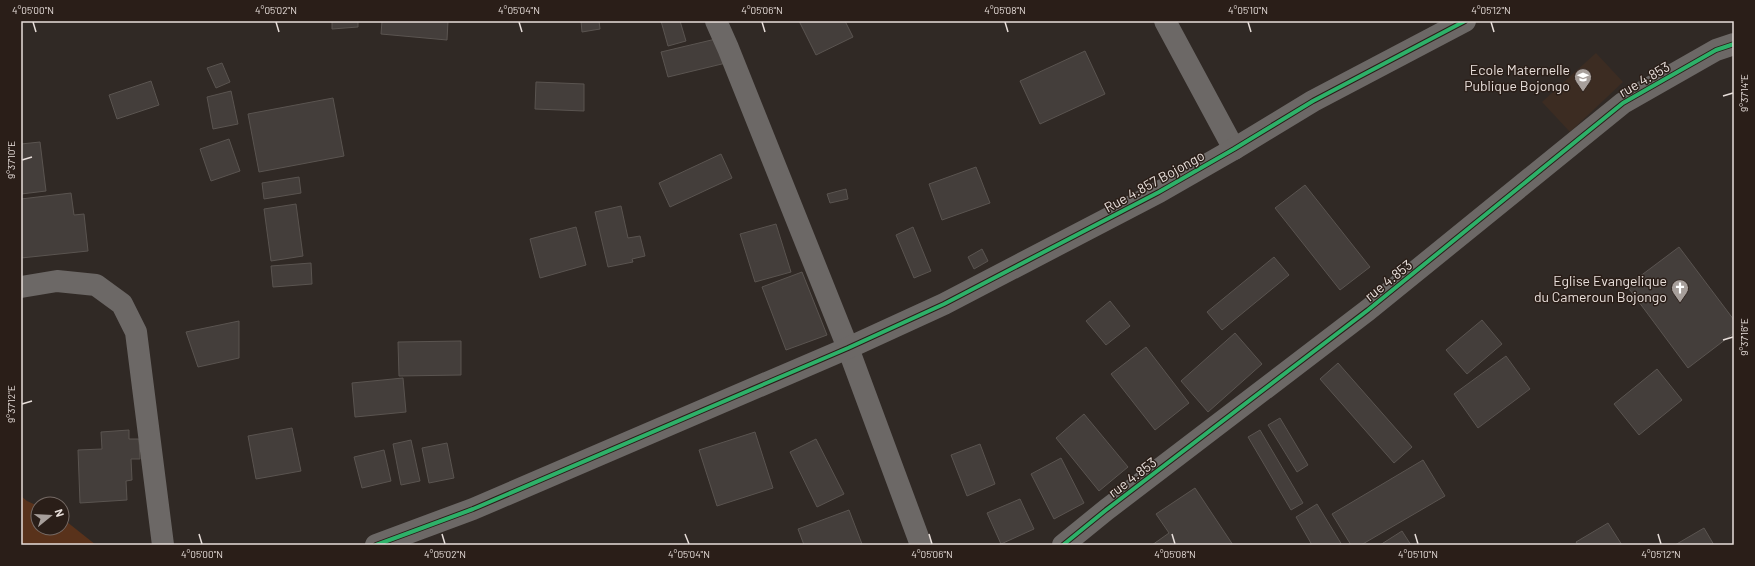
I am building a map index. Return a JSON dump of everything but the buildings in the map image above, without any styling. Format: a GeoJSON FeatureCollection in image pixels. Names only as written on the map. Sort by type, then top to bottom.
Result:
{"type":"FeatureCollection","features":[{"type":"Feature","properties":{"kind":"street"},"geometry":{"type":"LineString","coordinates":[[716,21],[848,348],[921,545]]}},
{"type":"Feature","properties":{"kind":"street"},"geometry":{"type":"LineString","coordinates":[[1165,21],[1234,149]]}},
{"type":"Feature","properties":{"kind":"street","name":"Rue 4.857 Bojongo"},"geometry":{"type":"LineString","coordinates":[[376,545],[473,509],[848,348],[944,304],[1159,192],[1313,101],[1465,21]]}},
{"type":"Feature","properties":{"kind":"street","name":"rue 4.853"},"geometry":{"type":"LineString","coordinates":[[1063,545],[1106,510],[1368,310],[1623,103],[1716,50],[1734,44]]}},
{"type":"Feature","properties":{"kind":"street"},"geometry":{"type":"LineString","coordinates":[[21,287],[57,281],[96,285],[122,304],[136,332],[163,545]]}},
{"type":"Feature","properties":{"kind":"shaded area","name":"Ecole Maternelle Publique Bojongo"},"geometry":{"type":"Polygon","coordinates":[[[1596,53],[1623,82],[1570,132],[1542,102],[1596,53]]]}},
{"type":"Feature","properties":{"kind":"shaded area"},"geometry":{"type":"Polygon","coordinates":[[[21,496],[30,502],[30,536],[70,536],[70,524],[96,545],[21,545],[21,496]]]}},
{"type":"Feature","properties":{"kind":"cycle path"},"geometry":{"type":"LineString","coordinates":[[376,545],[473,509],[848,348],[944,304],[1159,192],[1313,101],[1465,21]]}},
{"type":"Feature","properties":{"kind":"cycle path"},"geometry":{"type":"LineString","coordinates":[[1063,545],[1106,510],[1368,310],[1623,103],[1716,50],[1734,44]]}},
{"type":"Feature","properties":{"kind":"place","name":"Ecole Maternelle Publique Bojongo"},"geometry":{"type":"Point","coordinates":[1583,92]}},
{"type":"Feature","properties":{"kind":"place","name":"Eglise Evangelique du Cameroun Bojongo"},"geometry":{"type":"Point","coordinates":[1680,303]}}]}
